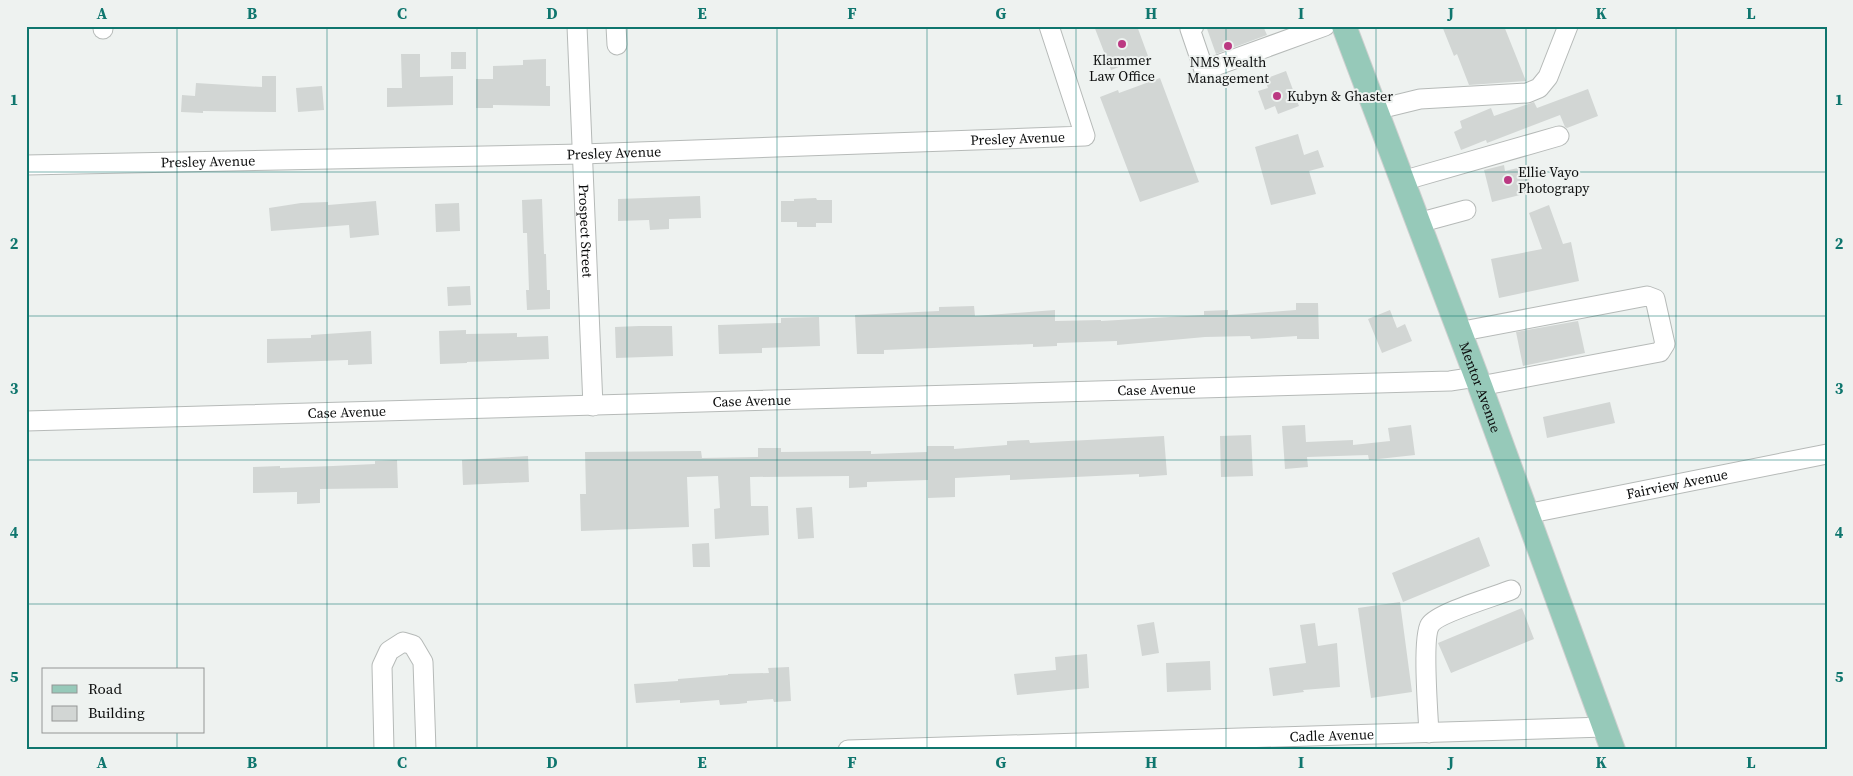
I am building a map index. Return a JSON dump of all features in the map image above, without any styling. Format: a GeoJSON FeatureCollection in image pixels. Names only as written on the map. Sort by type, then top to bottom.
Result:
{"type":"FeatureCollection","features":[{"type":"Feature","properties":{"kind":"main road","name":"Mentor Avenue"},"geometry":{"type":"LineString","coordinates":[[1344,26],[1478,382],[1613,750]]}},
{"type":"Feature","properties":{"kind":"street","name":"Prospect Street"},"geometry":{"type":"LineString","coordinates":[[577,26],[593,406]]}},
{"type":"Feature","properties":{"kind":"street"},"geometry":{"type":"LineString","coordinates":[[616,26],[617,46]]}},
{"type":"Feature","properties":{"kind":"street","name":"Presley Avenue"},"geometry":{"type":"LineString","coordinates":[[26,164],[582,154],[1085,136],[1049,26]]}},
{"type":"Feature","properties":{"kind":"street"},"geometry":{"type":"LineString","coordinates":[[1194,26],[1190,29],[1204,70],[1325,26]]}},
{"type":"Feature","properties":{"kind":"street"},"geometry":{"type":"LineString","coordinates":[[1376,110],[1420,99],[1527,93],[1539,88],[1548,77],[1568,26]]}},
{"type":"Feature","properties":{"kind":"street"},"geometry":{"type":"LineString","coordinates":[[1402,181],[1559,136]]}},
{"type":"Feature","properties":{"kind":"street"},"geometry":{"type":"LineString","coordinates":[[1418,223],[1466,210]]}},
{"type":"Feature","properties":{"kind":"street","name":"Case Avenue"},"geometry":{"type":"LineString","coordinates":[[26,420],[1478,382],[1660,352],[1665,344],[1655,299],[1647,296],[1458,332]]}},
{"type":"Feature","properties":{"kind":"street","name":"Fairview Avenue"},"geometry":{"type":"LineString","coordinates":[[1526,514],[1827,454]]}},
{"type":"Feature","properties":{"kind":"street"},"geometry":{"type":"LineString","coordinates":[[1418,739],[1426,640],[1430,624],[1443,615],[1512,590]]}},
{"type":"Feature","properties":{"kind":"street"},"geometry":{"type":"LineString","coordinates":[[384,750],[382,666],[389,651],[403,642],[413,645],[423,662],[426,750]]}},
{"type":"Feature","properties":{"kind":"street","name":"Cadle Avenue"},"geometry":{"type":"LineString","coordinates":[[848,750],[1418,739],[1605,728]]}},
{"type":"Feature","properties":{"kind":"building","name":"Klammer Law Office"},"geometry":{"type":"Polygon","coordinates":[[[1094,26],[1137,26],[1148,56],[1111,70],[1094,26]]]}},
{"type":"Feature","properties":{"kind":"building","name":"NMS Wealth Management"},"geometry":{"type":"Polygon","coordinates":[[[1206,26],[1263,26],[1267,35],[1216,54],[1206,26]]]}},
{"type":"Feature","properties":{"kind":"building"},"geometry":{"type":"Polygon","coordinates":[[[1442,26],[1504,26],[1526,81],[1469,85],[1457,54],[1454,56],[1442,26]]]}},
{"type":"Feature","properties":{"kind":"building"},"geometry":{"type":"Polygon","coordinates":[[[451,52],[466,52],[466,69],[451,69],[451,52]]]}},
{"type":"Feature","properties":{"kind":"building"},"geometry":{"type":"Polygon","coordinates":[[[401,54],[420,54],[420,77],[453,76],[453,105],[387,107],[387,88],[402,88],[401,54]]]}},
{"type":"Feature","properties":{"kind":"building"},"geometry":{"type":"Polygon","coordinates":[[[546,59],[546,86],[550,86],[550,106],[493,105],[493,108],[476,108],[476,79],[493,79],[493,66],[523,65],[523,60],[546,59]]]}},
{"type":"Feature","properties":{"kind":"building","name":"Kubyn & Ghaster"},"geometry":{"type":"Polygon","coordinates":[[[1286,71],[1299,106],[1278,114],[1275,106],[1265,110],[1258,91],[1268,88],[1265,79],[1286,71]]]}},
{"type":"Feature","properties":{"kind":"building"},"geometry":{"type":"Polygon","coordinates":[[[262,76],[276,76],[276,112],[181,112],[182,95],[195,96],[196,83],[262,87],[262,76]]]}},
{"type":"Feature","properties":{"kind":"building"},"geometry":{"type":"Polygon","coordinates":[[[1160,78],[1199,182],[1140,202],[1100,97],[1118,90],[1119,93],[1160,78]]]}},
{"type":"Feature","properties":{"kind":"building"},"geometry":{"type":"Polygon","coordinates":[[[322,86],[324,110],[298,112],[296,88],[322,86]]]}},
{"type":"Feature","properties":{"kind":"building"},"geometry":{"type":"Polygon","coordinates":[[[1588,89],[1598,116],[1567,128],[1560,115],[1487,143],[1486,140],[1461,150],[1454,132],[1462,128],[1460,121],[1491,108],[1494,116],[1534,102],[1537,108],[1588,89]]]}},
{"type":"Feature","properties":{"kind":"building"},"geometry":{"type":"Polygon","coordinates":[[[1298,134],[1304,155],[1318,150],[1324,167],[1309,171],[1316,194],[1271,205],[1255,147],[1298,134]]]}},
{"type":"Feature","properties":{"kind":"building","name":"Ellie Vayo Photograpy"},"geometry":{"type":"Polygon","coordinates":[[[1504,165],[1505,171],[1526,166],[1532,192],[1492,202],[1484,170],[1504,165]]]}},
{"type":"Feature","properties":{"kind":"building"},"geometry":{"type":"Polygon","coordinates":[[[700,196],[701,218],[669,219],[669,229],[650,230],[649,220],[618,221],[618,199],[700,196]]]}},
{"type":"Feature","properties":{"kind":"building"},"geometry":{"type":"Polygon","coordinates":[[[816,198],[817,200],[832,200],[832,223],[816,223],[816,227],[797,227],[797,222],[781,222],[781,201],[816,198]]]}},
{"type":"Feature","properties":{"kind":"building"},"geometry":{"type":"Polygon","coordinates":[[[542,199],[544,254],[546,254],[547,290],[550,290],[550,309],[527,310],[526,290],[529,290],[527,233],[523,233],[522,200],[542,199]]]}},
{"type":"Feature","properties":{"kind":"building"},"geometry":{"type":"Polygon","coordinates":[[[376,201],[379,235],[350,238],[349,225],[271,231],[269,208],[301,203],[328,202],[328,205],[376,201]]]}},
{"type":"Feature","properties":{"kind":"building"},"geometry":{"type":"Polygon","coordinates":[[[459,203],[460,231],[436,232],[435,204],[459,203]]]}},
{"type":"Feature","properties":{"kind":"building"},"geometry":{"type":"Polygon","coordinates":[[[1549,205],[1563,244],[1571,242],[1579,281],[1499,298],[1491,259],[1542,249],[1529,213],[1549,205]]]}},
{"type":"Feature","properties":{"kind":"building"},"geometry":{"type":"Polygon","coordinates":[[[470,286],[471,305],[448,306],[447,287],[470,286]]]}},
{"type":"Feature","properties":{"kind":"building"},"geometry":{"type":"Polygon","coordinates":[[[1296,303],[1318,303],[1319,339],[1297,339],[1297,336],[1251,339],[1250,336],[1205,337],[1117,345],[1117,341],[1057,343],[1057,346],[1033,347],[1033,344],[884,350],[884,354],[857,354],[855,315],[939,311],[939,307],[974,306],[975,316],[1055,310],[1055,321],[1101,321],[1204,315],[1204,311],[1228,310],[1228,315],[1296,310],[1296,303]]]}},
{"type":"Feature","properties":{"kind":"building"},"geometry":{"type":"Polygon","coordinates":[[[1390,310],[1397,328],[1405,324],[1412,341],[1382,353],[1368,319],[1390,310]]]}},
{"type":"Feature","properties":{"kind":"building"},"geometry":{"type":"Polygon","coordinates":[[[819,317],[820,346],[762,348],[762,353],[719,354],[718,325],[781,323],[781,318],[819,317]]]}},
{"type":"Feature","properties":{"kind":"building"},"geometry":{"type":"Polygon","coordinates":[[[1578,321],[1585,353],[1523,366],[1516,332],[1578,321]]]}},
{"type":"Feature","properties":{"kind":"building"},"geometry":{"type":"Polygon","coordinates":[[[672,326],[673,356],[616,358],[615,327],[672,326]]]}},
{"type":"Feature","properties":{"kind":"building"},"geometry":{"type":"Polygon","coordinates":[[[466,330],[466,334],[517,333],[517,337],[548,336],[549,359],[440,364],[439,331],[466,330]]]}},
{"type":"Feature","properties":{"kind":"building"},"geometry":{"type":"Polygon","coordinates":[[[371,331],[372,364],[348,365],[348,360],[267,363],[267,339],[311,338],[311,335],[371,331]]]}},
{"type":"Feature","properties":{"kind":"building"},"geometry":{"type":"Polygon","coordinates":[[[1610,402],[1615,423],[1547,438],[1543,417],[1610,402]]]}},
{"type":"Feature","properties":{"kind":"building"},"geometry":{"type":"Polygon","coordinates":[[[1305,425],[1306,442],[1353,440],[1353,445],[1390,441],[1388,428],[1411,425],[1415,455],[1369,460],[1368,455],[1307,457],[1308,467],[1285,469],[1282,426],[1305,425]]]}},
{"type":"Feature","properties":{"kind":"building"},"geometry":{"type":"Polygon","coordinates":[[[1251,435],[1253,476],[1221,477],[1220,436],[1251,435]]]}},
{"type":"Feature","properties":{"kind":"building"},"geometry":{"type":"Polygon","coordinates":[[[1164,436],[1167,475],[1139,477],[1139,474],[1010,480],[1010,475],[955,478],[955,497],[928,498],[928,480],[867,482],[867,487],[849,488],[849,476],[750,477],[751,506],[768,506],[769,535],[715,539],[714,509],[720,508],[718,476],[687,477],[689,527],[581,531],[580,494],[586,494],[585,452],[701,451],[702,458],[758,457],[758,448],[781,448],[781,452],[871,451],[871,454],[927,452],[927,446],[954,446],[954,449],[1007,445],[1007,441],[1029,440],[1030,443],[1164,436]]]}},
{"type":"Feature","properties":{"kind":"building"},"geometry":{"type":"Polygon","coordinates":[[[528,456],[529,482],[463,485],[462,460],[528,456]]]}},
{"type":"Feature","properties":{"kind":"building"},"geometry":{"type":"Polygon","coordinates":[[[397,460],[398,488],[320,489],[320,503],[297,504],[297,492],[253,493],[253,467],[280,466],[280,468],[375,464],[375,461],[397,460]]]}},
{"type":"Feature","properties":{"kind":"building"},"geometry":{"type":"Polygon","coordinates":[[[812,507],[814,538],[798,539],[796,508],[812,507]]]}},
{"type":"Feature","properties":{"kind":"building"},"geometry":{"type":"Polygon","coordinates":[[[1479,537],[1490,566],[1403,602],[1392,573],[1479,537]]]}},
{"type":"Feature","properties":{"kind":"building"},"geometry":{"type":"Polygon","coordinates":[[[709,543],[710,567],[693,567],[692,544],[709,543]]]}},
{"type":"Feature","properties":{"kind":"building"},"geometry":{"type":"Polygon","coordinates":[[[1400,602],[1412,692],[1371,698],[1358,608],[1400,602]]]}},
{"type":"Feature","properties":{"kind":"building"},"geometry":{"type":"Polygon","coordinates":[[[1522,608],[1534,639],[1451,673],[1438,643],[1522,608]]]}},
{"type":"Feature","properties":{"kind":"building"},"geometry":{"type":"Polygon","coordinates":[[[1154,622],[1159,653],[1142,656],[1137,625],[1154,622]]]}},
{"type":"Feature","properties":{"kind":"building"},"geometry":{"type":"Polygon","coordinates":[[[1315,623],[1318,646],[1337,643],[1340,687],[1303,690],[1304,692],[1273,696],[1269,668],[1306,663],[1300,625],[1315,623]]]}},
{"type":"Feature","properties":{"kind":"building"},"geometry":{"type":"Polygon","coordinates":[[[1087,654],[1089,688],[1017,695],[1014,674],[1056,670],[1055,657],[1087,654]]]}},
{"type":"Feature","properties":{"kind":"building"},"geometry":{"type":"Polygon","coordinates":[[[1210,661],[1211,690],[1167,692],[1166,663],[1210,661]]]}},
{"type":"Feature","properties":{"kind":"building"},"geometry":{"type":"Polygon","coordinates":[[[789,667],[791,701],[774,702],[773,699],[720,705],[719,700],[680,703],[680,700],[636,703],[634,684],[678,681],[678,679],[728,674],[769,673],[768,668],[789,667]]]}},
{"type":"Feature","properties":{"kind":"place","name":"Klammer Law Office"},"geometry":{"type":"Point","coordinates":[1122,44]}},
{"type":"Feature","properties":{"kind":"place","name":"NMS Wealth Management"},"geometry":{"type":"Point","coordinates":[1228,46]}},
{"type":"Feature","properties":{"kind":"place","name":"Kubyn & Ghaster"},"geometry":{"type":"Point","coordinates":[1277,96]}},
{"type":"Feature","properties":{"kind":"place","name":"Ellie Vayo Photograpy"},"geometry":{"type":"Point","coordinates":[1508,180]}}]}
